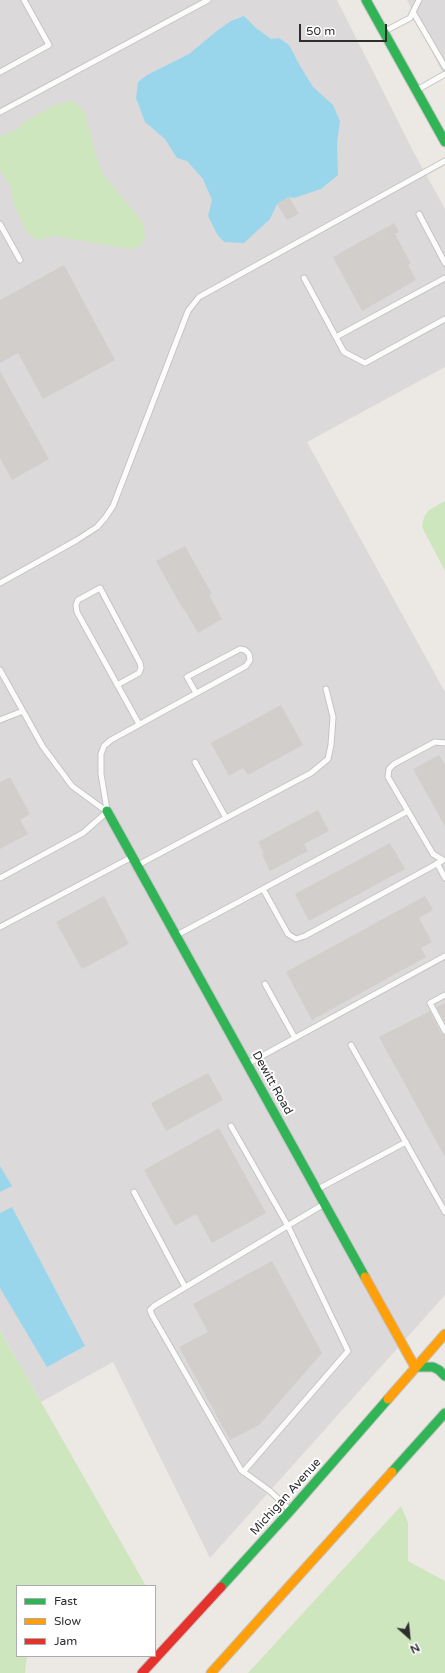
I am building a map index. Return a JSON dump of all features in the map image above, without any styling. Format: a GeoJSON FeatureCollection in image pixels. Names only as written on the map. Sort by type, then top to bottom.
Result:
{"type":"FeatureCollection","features":[{"type":"Feature","properties":{"kind":"main road"},"geometry":{"type":"LineString","coordinates":[[366,0],[445,142]]}},
{"type":"Feature","properties":{"kind":"main road","name":"Dewitt Road"},"geometry":{"type":"LineString","coordinates":[[107,811],[415,1367]]}},
{"type":"Feature","properties":{"kind":"main road","name":"Michigan Avenue"},"geometry":{"type":"LineString","coordinates":[[142,1673],[291,1510],[445,1334]]}},
{"type":"Feature","properties":{"kind":"main road"},"geometry":{"type":"LineString","coordinates":[[415,1367],[433,1367],[445,1376]]}},
{"type":"Feature","properties":{"kind":"main road"},"geometry":{"type":"LineString","coordinates":[[211,1673],[445,1413]]}},
{"type":"Feature","properties":{"kind":"lane"},"geometry":{"type":"LineString","coordinates":[[0,72],[49,45],[24,0]]}},
{"type":"Feature","properties":{"kind":"lane"},"geometry":{"type":"LineString","coordinates":[[0,112],[208,0]]}},
{"type":"Feature","properties":{"kind":"lane"},"geometry":{"type":"LineString","coordinates":[[384,32],[410,18],[417,2]]}},
{"type":"Feature","properties":{"kind":"lane"},"geometry":{"type":"LineString","coordinates":[[413,12],[445,67]]}},
{"type":"Feature","properties":{"kind":"lane"},"geometry":{"type":"LineString","coordinates":[[416,90],[445,74]]}},
{"type":"Feature","properties":{"kind":"lane"},"geometry":{"type":"LineString","coordinates":[[0,583],[97,528],[105,518],[113,506],[188,311],[199,297],[445,161]]}},
{"type":"Feature","properties":{"kind":"lane"},"geometry":{"type":"LineString","coordinates":[[418,214],[445,263]]}},
{"type":"Feature","properties":{"kind":"lane"},"geometry":{"type":"LineString","coordinates":[[0,224],[20,260]]}},
{"type":"Feature","properties":{"kind":"lane"},"geometry":{"type":"LineString","coordinates":[[304,278],[344,352],[366,362],[445,319]]}},
{"type":"Feature","properties":{"kind":"lane"},"geometry":{"type":"LineString","coordinates":[[336,337],[445,278]]}},
{"type":"Feature","properties":{"kind":"lane"},"geometry":{"type":"LineString","coordinates":[[117,685],[139,673],[141,668],[140,663],[100,588],[78,600],[76,605],[77,612],[138,724]]}},
{"type":"Feature","properties":{"kind":"lane"},"geometry":{"type":"LineString","coordinates":[[107,811],[101,774],[101,754],[104,746],[111,740],[138,724],[196,693],[246,666],[250,660],[249,654],[246,650],[240,649],[187,677],[196,693]]}},
{"type":"Feature","properties":{"kind":"lane"},"geometry":{"type":"LineString","coordinates":[[0,670],[43,747],[72,786],[107,811]]}},
{"type":"Feature","properties":{"kind":"lane"},"geometry":{"type":"LineString","coordinates":[[137,865],[311,772],[328,759],[331,745],[333,717],[326,689]]}},
{"type":"Feature","properties":{"kind":"lane"},"geometry":{"type":"LineString","coordinates":[[0,720],[23,711]]}},
{"type":"Feature","properties":{"kind":"lane"},"geometry":{"type":"LineString","coordinates":[[445,743],[435,742],[394,764],[389,770],[388,777],[433,854],[441,861],[445,878]]}},
{"type":"Feature","properties":{"kind":"lane"},"geometry":{"type":"LineString","coordinates":[[195,762],[226,818]]}},
{"type":"Feature","properties":{"kind":"lane"},"geometry":{"type":"LineString","coordinates":[[0,878],[83,834],[107,811]]}},
{"type":"Feature","properties":{"kind":"lane"},"geometry":{"type":"LineString","coordinates":[[176,935],[408,811]]}},
{"type":"Feature","properties":{"kind":"lane"},"geometry":{"type":"LineString","coordinates":[[0,927],[132,857]]}},
{"type":"Feature","properties":{"kind":"lane"},"geometry":{"type":"LineString","coordinates":[[263,889],[288,934],[296,939],[305,936],[441,861]]}},
{"type":"Feature","properties":{"kind":"lane"},"geometry":{"type":"LineString","coordinates":[[248,1064],[445,956]]}},
{"type":"Feature","properties":{"kind":"lane"},"geometry":{"type":"LineString","coordinates":[[265,984],[295,1038]]}},
{"type":"Feature","properties":{"kind":"lane"},"geometry":{"type":"LineString","coordinates":[[445,995],[430,1003],[445,1031]]}},
{"type":"Feature","properties":{"kind":"lane"},"geometry":{"type":"LineString","coordinates":[[351,1045],[445,1212]]}},
{"type":"Feature","properties":{"kind":"lane"},"geometry":{"type":"LineString","coordinates":[[231,1126],[288,1226],[348,1351],[243,1472]]}},
{"type":"Feature","properties":{"kind":"lane"},"geometry":{"type":"LineString","coordinates":[[318,1190],[406,1142]]}},
{"type":"Feature","properties":{"kind":"lane"},"geometry":{"type":"LineString","coordinates":[[134,1192],[185,1287]]}},
{"type":"Feature","properties":{"kind":"lane"},"geometry":{"type":"LineString","coordinates":[[291,1510],[270,1491],[243,1472],[150,1310],[185,1287],[325,1203]]}},
{"type":"Feature","properties":{"kind":"shaded area"},"geometry":{"type":"Polygon","coordinates":[[[0,0],[337,0],[413,151],[445,209],[445,367],[307,442],[445,692],[445,1295],[210,1558],[113,1362],[41,1402],[0,1330],[0,0]]]}},
{"type":"Feature","properties":{"kind":"shaded area"},"geometry":{"type":"Polygon","coordinates":[[[407,0],[445,0],[445,78],[407,0]]]}},
{"type":"Feature","properties":{"kind":"green space"},"geometry":{"type":"Polygon","coordinates":[[[69,101],[74,102],[84,110],[97,159],[104,175],[143,223],[145,239],[139,247],[132,249],[54,236],[39,240],[33,238],[27,232],[14,205],[10,185],[0,171],[0,137],[19,128],[24,122],[53,106],[69,101]]]}},
{"type":"Feature","properties":{"kind":"green space"},"geometry":{"type":"Polygon","coordinates":[[[445,501],[445,571],[422,527],[424,517],[429,510],[445,501]]]}},
{"type":"Feature","properties":{"kind":"green space"},"geometry":{"type":"Polygon","coordinates":[[[0,1330],[145,1585],[16,1585],[16,1657],[27,1657],[25,1673],[0,1673],[0,1330]]]}},
{"type":"Feature","properties":{"kind":"green space"},"geometry":{"type":"Polygon","coordinates":[[[401,1506],[408,1523],[408,1561],[445,1581],[445,1673],[248,1673],[401,1506]]]}},
{"type":"Feature","properties":{"kind":"water"},"geometry":{"type":"Polygon","coordinates":[[[244,16],[256,28],[271,39],[279,38],[289,45],[313,87],[333,105],[340,121],[337,143],[338,175],[321,189],[294,198],[289,197],[277,204],[270,219],[244,243],[224,242],[217,234],[208,216],[212,200],[203,179],[187,161],[177,158],[165,139],[145,122],[136,98],[138,82],[147,75],[189,54],[231,21],[244,16]]]}},
{"type":"Feature","properties":{"kind":"water"},"geometry":{"type":"Polygon","coordinates":[[[0,1166],[12,1186],[0,1192],[0,1166]]]}},
{"type":"Feature","properties":{"kind":"water"},"geometry":{"type":"Polygon","coordinates":[[[12,1207],[85,1346],[47,1367],[0,1288],[0,1213],[12,1207]]]}},
{"type":"Feature","properties":{"kind":"building"},"geometry":{"type":"Polygon","coordinates":[[[289,197],[299,214],[287,220],[277,204],[289,197]]]}},
{"type":"Feature","properties":{"kind":"building"},"geometry":{"type":"Polygon","coordinates":[[[394,223],[399,232],[395,234],[411,264],[408,265],[416,280],[362,311],[333,257],[394,223]]]}},
{"type":"Feature","properties":{"kind":"building"},"geometry":{"type":"Polygon","coordinates":[[[64,265],[115,360],[43,399],[18,353],[0,363],[0,300],[64,265]]]}},
{"type":"Feature","properties":{"kind":"building"},"geometry":{"type":"Polygon","coordinates":[[[0,371],[49,459],[12,480],[0,458],[0,371]]]}},
{"type":"Feature","properties":{"kind":"building"},"geometry":{"type":"Polygon","coordinates":[[[185,546],[212,594],[209,595],[222,619],[198,633],[156,561],[185,546]]]}},
{"type":"Feature","properties":{"kind":"building"},"geometry":{"type":"Polygon","coordinates":[[[281,705],[303,745],[248,775],[243,768],[229,776],[211,743],[281,705]]]}},
{"type":"Feature","properties":{"kind":"building"},"geometry":{"type":"Polygon","coordinates":[[[439,755],[445,765],[445,826],[413,769],[439,755]]]}},
{"type":"Feature","properties":{"kind":"building"},"geometry":{"type":"Polygon","coordinates":[[[10,777],[30,814],[20,820],[28,834],[0,849],[0,782],[10,777]]]}},
{"type":"Feature","properties":{"kind":"building"},"geometry":{"type":"Polygon","coordinates":[[[318,810],[329,831],[304,844],[308,851],[270,871],[262,855],[264,854],[258,842],[318,810]]]}},
{"type":"Feature","properties":{"kind":"building"},"geometry":{"type":"Polygon","coordinates":[[[390,843],[405,869],[309,921],[295,894],[390,843]]]}},
{"type":"Feature","properties":{"kind":"building"},"geometry":{"type":"Polygon","coordinates":[[[104,896],[129,944],[82,969],[56,922],[104,896]]]}},
{"type":"Feature","properties":{"kind":"building"},"geometry":{"type":"Polygon","coordinates":[[[425,896],[433,910],[419,918],[432,942],[421,948],[426,957],[312,1020],[286,972],[425,896]]]}},
{"type":"Feature","properties":{"kind":"building"},"geometry":{"type":"Polygon","coordinates":[[[445,1003],[445,1023],[437,1007],[445,1003]]]}},
{"type":"Feature","properties":{"kind":"building"},"geometry":{"type":"Polygon","coordinates":[[[430,1011],[441,1033],[445,1035],[445,1157],[379,1037],[430,1011]]]}},
{"type":"Feature","properties":{"kind":"building"},"geometry":{"type":"Polygon","coordinates":[[[208,1073],[223,1100],[166,1131],[151,1103],[208,1073]]]}},
{"type":"Feature","properties":{"kind":"building"},"geometry":{"type":"Polygon","coordinates":[[[219,1128],[266,1213],[212,1243],[196,1214],[175,1226],[144,1170],[219,1128]]]}},
{"type":"Feature","properties":{"kind":"building"},"geometry":{"type":"Polygon","coordinates":[[[272,1261],[322,1353],[259,1425],[230,1440],[179,1347],[208,1332],[193,1304],[272,1261]]]}},
{"type":"Feature","properties":{"kind":"traffic: fast"},"geometry":{"type":"LineString","coordinates":[[366,0],[445,142]]}},
{"type":"Feature","properties":{"kind":"traffic: fast"},"geometry":{"type":"LineString","coordinates":[[107,811],[365,1277]]}},
{"type":"Feature","properties":{"kind":"traffic: fast"},"geometry":{"type":"LineString","coordinates":[[415,1367],[433,1367],[445,1376]]}},
{"type":"Feature","properties":{"kind":"traffic: fast"},"geometry":{"type":"LineString","coordinates":[[221,1587],[388,1399]]}},
{"type":"Feature","properties":{"kind":"traffic: fast"},"geometry":{"type":"LineString","coordinates":[[392,1472],[445,1413]]}},
{"type":"Feature","properties":{"kind":"traffic: slow"},"geometry":{"type":"LineString","coordinates":[[365,1277],[415,1367]]}},
{"type":"Feature","properties":{"kind":"traffic: slow"},"geometry":{"type":"LineString","coordinates":[[388,1399],[445,1334]]}},
{"type":"Feature","properties":{"kind":"traffic: slow"},"geometry":{"type":"LineString","coordinates":[[211,1673],[392,1472]]}},
{"type":"Feature","properties":{"kind":"traffic: jam"},"geometry":{"type":"LineString","coordinates":[[142,1673],[221,1587]]}}]}
